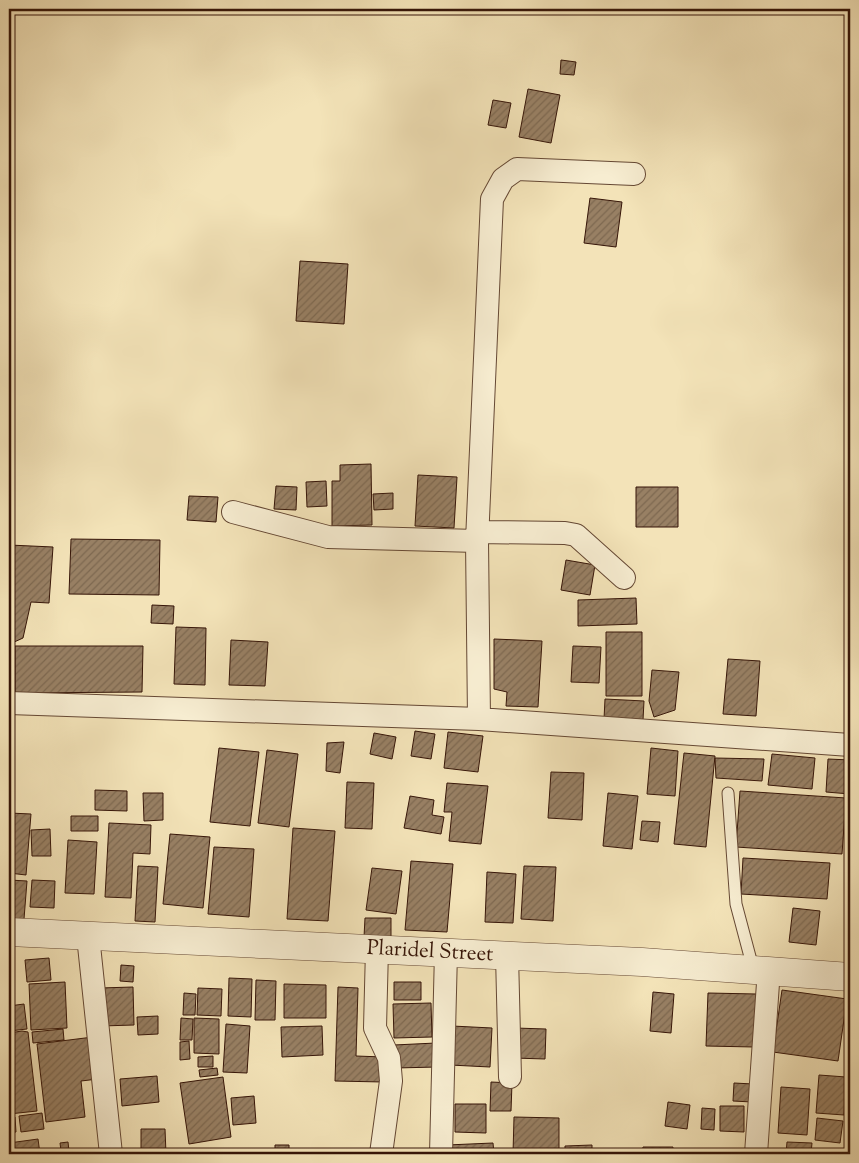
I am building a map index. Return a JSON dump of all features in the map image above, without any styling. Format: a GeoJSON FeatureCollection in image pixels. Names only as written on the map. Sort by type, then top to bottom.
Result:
{"type":"FeatureCollection","features":[{"type":"Feature","properties":{"kind":"street"},"geometry":{"type":"LineString","coordinates":[[479,720],[477,537],[492,199],[504,179],[518,168],[634,174]]}},
{"type":"Feature","properties":{"kind":"street"},"geometry":{"type":"LineString","coordinates":[[233,512],[328,537],[477,537],[565,533],[576,535],[624,578]]}},
{"type":"Feature","properties":{"kind":"street"},"geometry":{"type":"LineString","coordinates":[[9,703],[479,720],[850,745]]}},
{"type":"Feature","properties":{"kind":"street","name":"Plaridel Street"},"geometry":{"type":"LineString","coordinates":[[9,932],[507,955],[761,969],[850,977]]}},
{"type":"Feature","properties":{"kind":"street"},"geometry":{"type":"LineString","coordinates":[[88,936],[111,1154]]}},
{"type":"Feature","properties":{"kind":"street"},"geometry":{"type":"LineString","coordinates":[[377,949],[375,1028],[390,1058],[391,1081],[381,1154]]}},
{"type":"Feature","properties":{"kind":"street"},"geometry":{"type":"LineString","coordinates":[[441,1154],[446,952]]}},
{"type":"Feature","properties":{"kind":"street"},"geometry":{"type":"LineString","coordinates":[[507,955],[510,1077]]}},
{"type":"Feature","properties":{"kind":"street"},"geometry":{"type":"LineString","coordinates":[[756,1154],[761,969]]}},
{"type":"Feature","properties":{"kind":"lane"},"geometry":{"type":"LineString","coordinates":[[728,793],[736,904],[761,969]]}},
{"type":"Feature","properties":{"kind":"building"},"geometry":{"type":"Polygon","coordinates":[[[561,60],[576,62],[574,75],[560,74],[561,60]]]}},
{"type":"Feature","properties":{"kind":"building"},"geometry":{"type":"Polygon","coordinates":[[[528,89],[560,95],[551,143],[519,137],[528,89]]]}},
{"type":"Feature","properties":{"kind":"building"},"geometry":{"type":"Polygon","coordinates":[[[493,100],[511,103],[506,128],[488,125],[493,100]]]}},
{"type":"Feature","properties":{"kind":"building"},"geometry":{"type":"Polygon","coordinates":[[[590,198],[622,202],[616,247],[584,243],[590,198]]]}},
{"type":"Feature","properties":{"kind":"building"},"geometry":{"type":"Polygon","coordinates":[[[300,261],[348,264],[344,324],[296,321],[300,261]]]}},
{"type":"Feature","properties":{"kind":"building"},"geometry":{"type":"Polygon","coordinates":[[[371,464],[372,525],[332,526],[332,481],[340,481],[340,465],[371,464]]]}},
{"type":"Feature","properties":{"kind":"building"},"geometry":{"type":"Polygon","coordinates":[[[418,475],[457,477],[454,528],[415,526],[418,475]]]}},
{"type":"Feature","properties":{"kind":"building"},"geometry":{"type":"Polygon","coordinates":[[[326,481],[327,506],[307,507],[306,482],[326,481]]]}},
{"type":"Feature","properties":{"kind":"building"},"geometry":{"type":"Polygon","coordinates":[[[276,486],[297,487],[296,510],[274,509],[276,486]]]}},
{"type":"Feature","properties":{"kind":"building"},"geometry":{"type":"Polygon","coordinates":[[[636,487],[678,487],[678,527],[636,527],[636,487]]]}},
{"type":"Feature","properties":{"kind":"building"},"geometry":{"type":"Polygon","coordinates":[[[393,493],[393,509],[374,510],[373,494],[393,493]]]}},
{"type":"Feature","properties":{"kind":"building"},"geometry":{"type":"Polygon","coordinates":[[[189,496],[218,497],[216,522],[187,520],[189,496]]]}},
{"type":"Feature","properties":{"kind":"building"},"geometry":{"type":"Polygon","coordinates":[[[71,539],[160,540],[159,595],[69,594],[71,539]]]}},
{"type":"Feature","properties":{"kind":"building"},"geometry":{"type":"Polygon","coordinates":[[[9,545],[53,547],[49,603],[31,602],[23,638],[12,643],[9,641],[9,545]]]}},
{"type":"Feature","properties":{"kind":"building"},"geometry":{"type":"Polygon","coordinates":[[[566,560],[595,565],[590,595],[561,590],[566,560]]]}},
{"type":"Feature","properties":{"kind":"building"},"geometry":{"type":"Polygon","coordinates":[[[636,598],[637,624],[578,626],[578,600],[636,598]]]}},
{"type":"Feature","properties":{"kind":"building"},"geometry":{"type":"Polygon","coordinates":[[[152,605],[174,606],[173,624],[151,623],[152,605]]]}},
{"type":"Feature","properties":{"kind":"building"},"geometry":{"type":"Polygon","coordinates":[[[176,627],[206,628],[205,685],[174,684],[176,627]]]}},
{"type":"Feature","properties":{"kind":"building"},"geometry":{"type":"Polygon","coordinates":[[[606,632],[642,632],[642,696],[606,696],[606,632]]]}},
{"type":"Feature","properties":{"kind":"building"},"geometry":{"type":"Polygon","coordinates":[[[494,639],[542,641],[538,707],[506,706],[507,692],[494,689],[494,639]]]}},
{"type":"Feature","properties":{"kind":"building"},"geometry":{"type":"Polygon","coordinates":[[[231,640],[268,642],[265,686],[229,685],[231,640]]]}},
{"type":"Feature","properties":{"kind":"building"},"geometry":{"type":"Polygon","coordinates":[[[15,646],[143,646],[142,692],[15,693],[15,646]]]}},
{"type":"Feature","properties":{"kind":"building"},"geometry":{"type":"Polygon","coordinates":[[[573,646],[601,647],[599,683],[571,682],[573,646]]]}},
{"type":"Feature","properties":{"kind":"building"},"geometry":{"type":"Polygon","coordinates":[[[728,659],[760,661],[756,716],[723,714],[728,659]]]}},
{"type":"Feature","properties":{"kind":"building"},"geometry":{"type":"Polygon","coordinates":[[[652,670],[679,672],[675,710],[654,717],[649,701],[652,670]]]}},
{"type":"Feature","properties":{"kind":"building"},"geometry":{"type":"Polygon","coordinates":[[[605,699],[644,701],[643,720],[604,719],[605,699]]]}},
{"type":"Feature","properties":{"kind":"building"},"geometry":{"type":"Polygon","coordinates":[[[415,731],[435,734],[431,759],[411,756],[415,731]]]}},
{"type":"Feature","properties":{"kind":"building"},"geometry":{"type":"Polygon","coordinates":[[[448,732],[483,736],[478,772],[444,768],[448,732]]]}},
{"type":"Feature","properties":{"kind":"building"},"geometry":{"type":"Polygon","coordinates":[[[374,733],[396,737],[392,759],[370,754],[374,733]]]}},
{"type":"Feature","properties":{"kind":"building"},"geometry":{"type":"Polygon","coordinates":[[[344,742],[340,773],[326,771],[327,743],[344,742]]]}},
{"type":"Feature","properties":{"kind":"building"},"geometry":{"type":"Polygon","coordinates":[[[219,748],[259,752],[250,826],[210,822],[219,748]]]}},
{"type":"Feature","properties":{"kind":"building"},"geometry":{"type":"Polygon","coordinates":[[[651,748],[678,751],[675,796],[647,794],[651,748]]]}},
{"type":"Feature","properties":{"kind":"building"},"geometry":{"type":"Polygon","coordinates":[[[267,750],[298,754],[289,827],[258,823],[267,750]]]}},
{"type":"Feature","properties":{"kind":"building"},"geometry":{"type":"Polygon","coordinates":[[[684,753],[715,756],[706,847],[674,844],[684,753]]]}},
{"type":"Feature","properties":{"kind":"building"},"geometry":{"type":"Polygon","coordinates":[[[772,754],[815,758],[812,789],[768,785],[772,754]]]}},
{"type":"Feature","properties":{"kind":"building"},"geometry":{"type":"Polygon","coordinates":[[[715,758],[764,759],[762,781],[716,778],[715,758]]]}},
{"type":"Feature","properties":{"kind":"building"},"geometry":{"type":"Polygon","coordinates":[[[828,759],[850,760],[850,794],[826,792],[828,759]]]}},
{"type":"Feature","properties":{"kind":"building"},"geometry":{"type":"Polygon","coordinates":[[[551,772],[584,773],[582,820],[548,818],[551,772]]]}},
{"type":"Feature","properties":{"kind":"building"},"geometry":{"type":"Polygon","coordinates":[[[347,782],[374,783],[372,829],[345,828],[347,782]]]}},
{"type":"Feature","properties":{"kind":"building"},"geometry":{"type":"Polygon","coordinates":[[[447,783],[488,786],[481,844],[449,841],[452,812],[444,812],[447,783]]]}},
{"type":"Feature","properties":{"kind":"building"},"geometry":{"type":"Polygon","coordinates":[[[95,790],[127,791],[127,811],[95,810],[95,790]]]}},
{"type":"Feature","properties":{"kind":"building"},"geometry":{"type":"Polygon","coordinates":[[[740,791],[846,798],[842,854],[736,847],[740,791]]]}},
{"type":"Feature","properties":{"kind":"building"},"geometry":{"type":"Polygon","coordinates":[[[143,793],[163,793],[163,820],[144,821],[143,793]]]}},
{"type":"Feature","properties":{"kind":"building"},"geometry":{"type":"Polygon","coordinates":[[[608,793],[638,796],[632,849],[603,846],[608,793]]]}},
{"type":"Feature","properties":{"kind":"building"},"geometry":{"type":"Polygon","coordinates":[[[410,796],[434,800],[432,815],[444,817],[441,834],[404,828],[410,796]]]}},
{"type":"Feature","properties":{"kind":"building"},"geometry":{"type":"Polygon","coordinates":[[[9,813],[31,814],[26,875],[9,873],[9,813]]]}},
{"type":"Feature","properties":{"kind":"building"},"geometry":{"type":"Polygon","coordinates":[[[71,816],[98,816],[98,831],[71,831],[71,816]]]}},
{"type":"Feature","properties":{"kind":"building"},"geometry":{"type":"Polygon","coordinates":[[[642,821],[660,822],[658,842],[640,840],[642,821]]]}},
{"type":"Feature","properties":{"kind":"building"},"geometry":{"type":"Polygon","coordinates":[[[109,823],[151,825],[150,854],[133,853],[131,898],[105,897],[109,823]]]}},
{"type":"Feature","properties":{"kind":"building"},"geometry":{"type":"Polygon","coordinates":[[[293,828],[335,831],[328,921],[287,919],[293,828]]]}},
{"type":"Feature","properties":{"kind":"building"},"geometry":{"type":"Polygon","coordinates":[[[50,829],[51,856],[32,856],[31,830],[50,829]]]}},
{"type":"Feature","properties":{"kind":"building"},"geometry":{"type":"Polygon","coordinates":[[[170,834],[210,837],[203,908],[163,904],[170,834]]]}},
{"type":"Feature","properties":{"kind":"building"},"geometry":{"type":"Polygon","coordinates":[[[68,840],[97,842],[94,894],[65,893],[68,840]]]}},
{"type":"Feature","properties":{"kind":"building"},"geometry":{"type":"Polygon","coordinates":[[[214,847],[254,849],[249,917],[208,914],[214,847]]]}},
{"type":"Feature","properties":{"kind":"building"},"geometry":{"type":"Polygon","coordinates":[[[743,858],[830,863],[827,899],[741,894],[743,858]]]}},
{"type":"Feature","properties":{"kind":"building"},"geometry":{"type":"Polygon","coordinates":[[[411,861],[453,864],[447,932],[405,930],[411,861]]]}},
{"type":"Feature","properties":{"kind":"building"},"geometry":{"type":"Polygon","coordinates":[[[138,866],[158,867],[155,922],[135,921],[138,866]]]}},
{"type":"Feature","properties":{"kind":"building"},"geometry":{"type":"Polygon","coordinates":[[[524,866],[556,867],[553,921],[521,919],[524,866]]]}},
{"type":"Feature","properties":{"kind":"building"},"geometry":{"type":"Polygon","coordinates":[[[372,868],[402,871],[396,914],[366,910],[372,868]]]}},
{"type":"Feature","properties":{"kind":"building"},"geometry":{"type":"Polygon","coordinates":[[[487,872],[516,874],[513,923],[485,922],[487,872]]]}},
{"type":"Feature","properties":{"kind":"building"},"geometry":{"type":"Polygon","coordinates":[[[9,880],[27,881],[24,919],[9,918],[9,880]]]}},
{"type":"Feature","properties":{"kind":"building"},"geometry":{"type":"Polygon","coordinates":[[[32,880],[55,881],[54,908],[30,907],[32,880]]]}},
{"type":"Feature","properties":{"kind":"building"},"geometry":{"type":"Polygon","coordinates":[[[793,908],[820,911],[816,945],[789,942],[793,908]]]}},
{"type":"Feature","properties":{"kind":"building"},"geometry":{"type":"Polygon","coordinates":[[[365,918],[391,918],[391,937],[364,937],[365,918]]]}},
{"type":"Feature","properties":{"kind":"building"},"geometry":{"type":"Polygon","coordinates":[[[49,958],[51,980],[27,982],[25,960],[49,958]]]}},
{"type":"Feature","properties":{"kind":"building"},"geometry":{"type":"Polygon","coordinates":[[[121,965],[134,966],[133,982],[120,981],[121,965]]]}},
{"type":"Feature","properties":{"kind":"building"},"geometry":{"type":"Polygon","coordinates":[[[229,978],[252,979],[251,1017],[228,1016],[229,978]]]}},
{"type":"Feature","properties":{"kind":"building"},"geometry":{"type":"Polygon","coordinates":[[[256,980],[276,981],[275,1020],[255,1020],[256,980]]]}},
{"type":"Feature","properties":{"kind":"building"},"geometry":{"type":"Polygon","coordinates":[[[65,982],[67,1028],[31,1030],[29,984],[65,982]]]}},
{"type":"Feature","properties":{"kind":"building"},"geometry":{"type":"Polygon","coordinates":[[[394,982],[421,982],[421,1000],[394,1000],[394,982]]]}},
{"type":"Feature","properties":{"kind":"building"},"geometry":{"type":"Polygon","coordinates":[[[284,984],[326,985],[326,1018],[284,1018],[284,984]]]}},
{"type":"Feature","properties":{"kind":"building"},"geometry":{"type":"Polygon","coordinates":[[[133,987],[134,1025],[101,1026],[100,988],[133,987]]]}},
{"type":"Feature","properties":{"kind":"building"},"geometry":{"type":"Polygon","coordinates":[[[338,987],[358,988],[356,1056],[383,1057],[383,1082],[335,1081],[338,987]]]}},
{"type":"Feature","properties":{"kind":"building"},"geometry":{"type":"Polygon","coordinates":[[[198,988],[222,989],[221,1016],[197,1015],[198,988]]]}},
{"type":"Feature","properties":{"kind":"building"},"geometry":{"type":"Polygon","coordinates":[[[782,990],[847,999],[838,1061],[773,1052],[782,990]]]}},
{"type":"Feature","properties":{"kind":"building"},"geometry":{"type":"Polygon","coordinates":[[[653,992],[674,994],[671,1033],[650,1031],[653,992]]]}},
{"type":"Feature","properties":{"kind":"building"},"geometry":{"type":"Polygon","coordinates":[[[184,993],[196,994],[195,1015],[183,1015],[184,993]]]}},
{"type":"Feature","properties":{"kind":"building"},"geometry":{"type":"Polygon","coordinates":[[[708,993],[756,994],[754,1047],[706,1046],[708,993]]]}},
{"type":"Feature","properties":{"kind":"building"},"geometry":{"type":"Polygon","coordinates":[[[431,1003],[432,1037],[394,1038],[393,1004],[431,1003]]]}},
{"type":"Feature","properties":{"kind":"building"},"geometry":{"type":"Polygon","coordinates":[[[24,1004],[27,1029],[9,1031],[9,1006],[24,1004]]]}},
{"type":"Feature","properties":{"kind":"building"},"geometry":{"type":"Polygon","coordinates":[[[158,1016],[158,1034],[138,1035],[137,1017],[158,1016]]]}},
{"type":"Feature","properties":{"kind":"building"},"geometry":{"type":"Polygon","coordinates":[[[181,1018],[193,1019],[192,1040],[180,1040],[181,1018]]]}},
{"type":"Feature","properties":{"kind":"building"},"geometry":{"type":"Polygon","coordinates":[[[194,1018],[219,1019],[219,1054],[194,1053],[194,1018]]]}},
{"type":"Feature","properties":{"kind":"building"},"geometry":{"type":"Polygon","coordinates":[[[226,1024],[250,1026],[247,1073],[223,1072],[226,1024]]]}},
{"type":"Feature","properties":{"kind":"building"},"geometry":{"type":"Polygon","coordinates":[[[322,1026],[323,1055],[282,1057],[281,1027],[322,1026]]]}},
{"type":"Feature","properties":{"kind":"building"},"geometry":{"type":"Polygon","coordinates":[[[452,1026],[492,1028],[490,1067],[450,1065],[452,1026]]]}},
{"type":"Feature","properties":{"kind":"building"},"geometry":{"type":"Polygon","coordinates":[[[515,1028],[546,1029],[545,1059],[514,1058],[515,1028]]]}},
{"type":"Feature","properties":{"kind":"building"},"geometry":{"type":"Polygon","coordinates":[[[63,1029],[64,1040],[33,1043],[32,1032],[63,1029]]]}},
{"type":"Feature","properties":{"kind":"building"},"geometry":{"type":"Polygon","coordinates":[[[28,1032],[37,1111],[9,1114],[9,1033],[28,1032]]]}},
{"type":"Feature","properties":{"kind":"building"},"geometry":{"type":"Polygon","coordinates":[[[93,1037],[98,1079],[81,1081],[85,1117],[46,1122],[37,1044],[93,1037]]]}},
{"type":"Feature","properties":{"kind":"building"},"geometry":{"type":"Polygon","coordinates":[[[189,1041],[190,1059],[180,1060],[180,1042],[189,1041]]]}},
{"type":"Feature","properties":{"kind":"building"},"geometry":{"type":"Polygon","coordinates":[[[436,1043],[437,1067],[395,1068],[394,1045],[436,1043]]]}},
{"type":"Feature","properties":{"kind":"building"},"geometry":{"type":"Polygon","coordinates":[[[213,1056],[213,1067],[198,1067],[198,1057],[213,1056]]]}},
{"type":"Feature","properties":{"kind":"building"},"geometry":{"type":"Polygon","coordinates":[[[217,1068],[218,1075],[200,1077],[199,1070],[217,1068]]]}},
{"type":"Feature","properties":{"kind":"building"},"geometry":{"type":"Polygon","coordinates":[[[819,1075],[846,1077],[844,1115],[816,1113],[819,1075]]]}},
{"type":"Feature","properties":{"kind":"building"},"geometry":{"type":"Polygon","coordinates":[[[157,1076],[159,1102],[122,1106],[120,1079],[157,1076]]]}},
{"type":"Feature","properties":{"kind":"building"},"geometry":{"type":"Polygon","coordinates":[[[223,1077],[231,1137],[189,1144],[180,1083],[223,1077]]]}},
{"type":"Feature","properties":{"kind":"building"},"geometry":{"type":"Polygon","coordinates":[[[491,1082],[512,1083],[511,1111],[490,1111],[491,1082]]]}},
{"type":"Feature","properties":{"kind":"building"},"geometry":{"type":"Polygon","coordinates":[[[734,1083],[753,1084],[752,1102],[733,1101],[734,1083]]]}},
{"type":"Feature","properties":{"kind":"building"},"geometry":{"type":"Polygon","coordinates":[[[781,1087],[810,1089],[807,1135],[778,1133],[781,1087]]]}},
{"type":"Feature","properties":{"kind":"building"},"geometry":{"type":"Polygon","coordinates":[[[254,1096],[256,1123],[233,1125],[231,1098],[254,1096]]]}},
{"type":"Feature","properties":{"kind":"building"},"geometry":{"type":"Polygon","coordinates":[[[668,1102],[690,1105],[687,1129],[665,1126],[668,1102]]]}},
{"type":"Feature","properties":{"kind":"building"},"geometry":{"type":"Polygon","coordinates":[[[455,1104],[486,1104],[486,1133],[455,1132],[455,1104]]]}},
{"type":"Feature","properties":{"kind":"building"},"geometry":{"type":"Polygon","coordinates":[[[720,1106],[744,1106],[744,1132],[720,1131],[720,1106]]]}},
{"type":"Feature","properties":{"kind":"building"},"geometry":{"type":"Polygon","coordinates":[[[702,1108],[715,1109],[714,1130],[701,1129],[702,1108]]]}},
{"type":"Feature","properties":{"kind":"building"},"geometry":{"type":"Polygon","coordinates":[[[42,1113],[44,1129],[21,1132],[19,1116],[42,1113]]]}},
{"type":"Feature","properties":{"kind":"building"},"geometry":{"type":"Polygon","coordinates":[[[15,1117],[16,1132],[9,1133],[9,1118],[15,1117]]]}},
{"type":"Feature","properties":{"kind":"building"},"geometry":{"type":"Polygon","coordinates":[[[514,1117],[559,1118],[559,1154],[513,1154],[514,1117]]]}},
{"type":"Feature","properties":{"kind":"building"},"geometry":{"type":"Polygon","coordinates":[[[817,1118],[843,1121],[840,1143],[815,1140],[817,1118]]]}},
{"type":"Feature","properties":{"kind":"building"},"geometry":{"type":"Polygon","coordinates":[[[848,1120],[850,1120],[850,1140],[847,1140],[848,1120]]]}},
{"type":"Feature","properties":{"kind":"building"},"geometry":{"type":"Polygon","coordinates":[[[141,1129],[165,1129],[166,1154],[141,1154],[141,1129]]]}},
{"type":"Feature","properties":{"kind":"building"},"geometry":{"type":"Polygon","coordinates":[[[38,1139],[40,1154],[9,1154],[9,1143],[38,1139]]]}},
{"type":"Feature","properties":{"kind":"building"},"geometry":{"type":"Polygon","coordinates":[[[68,1142],[69,1151],[61,1151],[60,1143],[68,1142]]]}},
{"type":"Feature","properties":{"kind":"building"},"geometry":{"type":"Polygon","coordinates":[[[787,1142],[812,1143],[811,1154],[786,1154],[787,1142]]]}},
{"type":"Feature","properties":{"kind":"building"},"geometry":{"type":"Polygon","coordinates":[[[493,1143],[494,1154],[447,1154],[447,1145],[493,1143]]]}},
{"type":"Feature","properties":{"kind":"building"},"geometry":{"type":"Polygon","coordinates":[[[275,1145],[289,1145],[289,1154],[275,1154],[275,1145]]]}},
{"type":"Feature","properties":{"kind":"building"},"geometry":{"type":"Polygon","coordinates":[[[592,1145],[592,1154],[565,1154],[565,1146],[592,1145]]]}},
{"type":"Feature","properties":{"kind":"building"},"geometry":{"type":"Polygon","coordinates":[[[643,1147],[673,1147],[672,1154],[642,1154],[643,1147]]]}},
{"type":"Feature","properties":{"kind":"building"},"geometry":{"type":"Polygon","coordinates":[[[820,1151],[844,1152],[843,1154],[820,1154],[820,1151]]]}}]}
